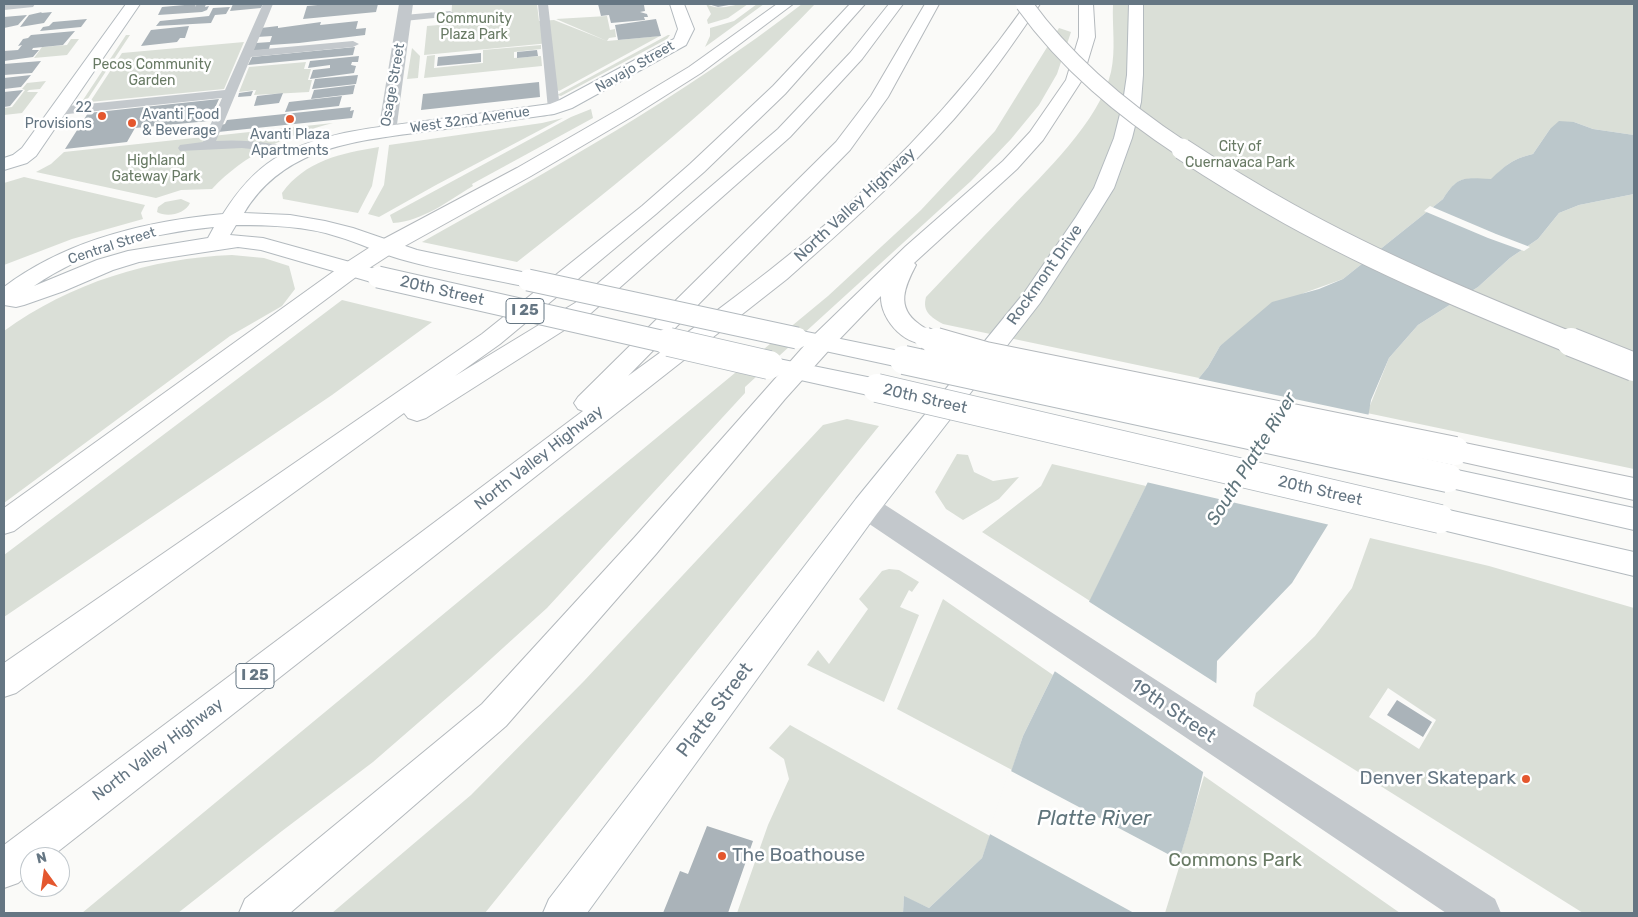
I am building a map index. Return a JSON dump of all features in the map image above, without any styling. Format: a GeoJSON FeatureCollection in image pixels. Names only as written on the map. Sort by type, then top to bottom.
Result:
{"type":"FeatureCollection","features":[{"type":"Feature","properties":{"kind":"main road"},"geometry":{"type":"LineString","coordinates":[[4,164],[20,159],[28,154],[132,4]]}},
{"type":"Feature","properties":{"kind":"main road","name":"Navajo Street"},"geometry":{"type":"LineString","coordinates":[[554,109],[583,96],[680,42],[686,29],[677,4]]}},
{"type":"Feature","properties":{"kind":"main road"},"geometry":{"type":"LineString","coordinates":[[4,523],[386,246],[524,172],[627,112],[695,70],[786,4]]}},
{"type":"Feature","properties":{"kind":"main road","name":"I 25"},"geometry":{"type":"LineString","coordinates":[[4,682],[491,339],[649,210],[741,127],[814,54],[858,4]]}},
{"type":"Feature","properties":{"kind":"main road"},"geometry":{"type":"LineString","coordinates":[[156,576],[583,308],[784,133],[856,56],[896,4]]}},
{"type":"Feature","properties":{"kind":"main road"},"geometry":{"type":"LineString","coordinates":[[506,483],[843,146],[890,79],[932,4]]}},
{"type":"Feature","properties":{"kind":"main road"},"geometry":{"type":"LineString","coordinates":[[1024,4],[1044,31],[1069,58],[1111,97],[1169,141],[1245,189],[1319,230],[1442,289],[1536,329],[1634,367]]}},
{"type":"Feature","properties":{"kind":"main road","name":"North Valley Highway"},"geometry":{"type":"LineString","coordinates":[[4,869],[779,274],[844,220],[904,163],[946,117],[999,53],[1033,4]]}},
{"type":"Feature","properties":{"kind":"main road"},"geometry":{"type":"LineString","coordinates":[[259,913],[494,715],[645,546],[782,368],[821,343],[914,251],[1010,165],[1037,136],[1074,80],[1088,37],[1086,4]]}},
{"type":"Feature","properties":{"kind":"main road","name":"Rockmont Drive"},"geometry":{"type":"LineString","coordinates":[[866,507],[1032,298],[1104,188],[1123,138],[1132,102],[1136,75],[1136,4]]}},
{"type":"Feature","properties":{"kind":"main road","name":"West 32nd Avenue"},"geometry":{"type":"LineString","coordinates":[[387,132],[554,109]]}},
{"type":"Feature","properties":{"kind":"main road","name":"Osage Street"},"geometry":{"type":"LineString","coordinates":[[216,243],[255,182],[272,168],[299,154],[333,142],[387,132]]}},
{"type":"Feature","properties":{"kind":"main road","name":"20th Street"},"geometry":{"type":"LineString","coordinates":[[230,220],[270,219],[306,223],[345,232],[408,254],[1634,519]]}},
{"type":"Feature","properties":{"kind":"main road","name":"Central Street"},"geometry":{"type":"LineString","coordinates":[[4,298],[44,270],[73,256],[110,243],[178,226],[230,220]]}},
{"type":"Feature","properties":{"kind":"main road","name":"20th Street"},"geometry":{"type":"LineString","coordinates":[[216,243],[238,241],[263,244],[378,276],[877,388],[1634,564]]}},
{"type":"Feature","properties":{"kind":"main road","name":"Central Street"},"geometry":{"type":"LineString","coordinates":[[4,304],[56,286],[105,265],[136,256],[216,243]]}},
{"type":"Feature","properties":{"kind":"main road"},"geometry":{"type":"LineString","coordinates":[[914,251],[895,282],[892,298],[895,314],[904,327],[948,347],[1634,489]]}},
{"type":"Feature","properties":{"kind":"main road","name":"Platte Street"},"geometry":{"type":"LineString","coordinates":[[563,913],[866,507]]}},
{"type":"Feature","properties":{"kind":"street"},"geometry":{"type":"LineString","coordinates":[[4,6],[28,4]]}},
{"type":"Feature","properties":{"kind":"street","name":"Osage Street"},"geometry":{"type":"LineString","coordinates":[[387,132],[405,11]]}},
{"type":"Feature","properties":{"kind":"street","name":"19th Street"},"geometry":{"type":"LineString","coordinates":[[866,507],[1481,913]]}},
{"type":"Feature","properties":{"kind":"lane"},"geometry":{"type":"LineString","coordinates":[[208,145],[268,4]]}},
{"type":"Feature","properties":{"kind":"lane"},"geometry":{"type":"LineString","coordinates":[[543,4],[554,109]]}},
{"type":"Feature","properties":{"kind":"lane"},"geometry":{"type":"LineString","coordinates":[[405,11],[450,14]]}},
{"type":"Feature","properties":{"kind":"lane"},"geometry":{"type":"LineString","coordinates":[[247,54],[353,44]]}},
{"type":"Feature","properties":{"kind":"lane"},"geometry":{"type":"LineString","coordinates":[[58,111],[230,93]]}},
{"type":"Feature","properties":{"kind":"lane"},"geometry":{"type":"LineString","coordinates":[[184,148],[248,143],[299,154]]}},
{"type":"Feature","properties":{"kind":"green space","name":"Community Plaza Park"},"geometry":{"type":"Polygon","coordinates":[[[452,4],[537,4],[539,21],[554,20],[607,41],[660,36],[559,91],[555,89],[550,43],[424,55],[427,26],[451,24],[452,4]]]}},
{"type":"Feature","properties":{"kind":"green space"},"geometry":{"type":"Polygon","coordinates":[[[706,4],[722,7],[748,4],[728,18],[708,24],[707,20],[711,14],[706,4]]]}},
{"type":"Feature","properties":{"kind":"green space"},"geometry":{"type":"Polygon","coordinates":[[[757,4],[764,4],[705,47],[710,36],[710,28],[734,21],[757,4]]]}},
{"type":"Feature","properties":{"kind":"green space"},"geometry":{"type":"Polygon","coordinates":[[[802,4],[815,4],[745,73],[708,106],[633,170],[517,262],[422,242],[568,159],[664,100],[757,38],[802,4]]]}},
{"type":"Feature","properties":{"kind":"green space","name":"City of Cuernavaca Park"},"geometry":{"type":"Polygon","coordinates":[[[1113,4],[1634,4],[1634,135],[1593,129],[1574,122],[1550,129],[1533,154],[1510,163],[1491,180],[1468,179],[1458,182],[1448,191],[1443,199],[1343,279],[1304,293],[1220,346],[1199,378],[943,324],[926,310],[926,297],[1069,146],[1083,128],[1105,91],[1111,72],[1114,46],[1113,4]]]}},
{"type":"Feature","properties":{"kind":"green space"},"geometry":{"type":"Polygon","coordinates":[[[607,16],[610,30],[615,29],[616,37],[609,38],[607,41],[556,19],[607,16]]]}},
{"type":"Feature","properties":{"kind":"green space"},"geometry":{"type":"Polygon","coordinates":[[[1059,28],[1071,32],[1057,74],[1039,105],[1011,139],[971,181],[745,387],[745,393],[547,608],[471,677],[373,762],[178,913],[82,913],[828,296],[921,210],[995,131],[1059,28]]]}},
{"type":"Feature","properties":{"kind":"green space"},"geometry":{"type":"Polygon","coordinates":[[[126,35],[130,35],[85,103],[81,103],[126,35]]]}},
{"type":"Feature","properties":{"kind":"green space"},"geometry":{"type":"Polygon","coordinates":[[[670,35],[667,39],[561,96],[557,95],[670,35]]]}},
{"type":"Feature","properties":{"kind":"green space"},"geometry":{"type":"Polygon","coordinates":[[[71,39],[79,39],[67,55],[34,58],[42,47],[67,45],[71,39]]]}},
{"type":"Feature","properties":{"kind":"green space","name":"Pecos Community Garden"},"geometry":{"type":"Polygon","coordinates":[[[244,42],[224,89],[90,102],[122,53],[244,42]]]}},
{"type":"Feature","properties":{"kind":"green space"},"geometry":{"type":"Polygon","coordinates":[[[541,45],[541,49],[514,52],[514,58],[541,56],[542,66],[424,78],[427,56],[435,55],[434,68],[483,63],[483,50],[541,45]]]}},
{"type":"Feature","properties":{"kind":"green space"},"geometry":{"type":"Polygon","coordinates":[[[412,48],[420,56],[418,78],[407,79],[412,48]]]}},
{"type":"Feature","properties":{"kind":"green space"},"geometry":{"type":"Polygon","coordinates":[[[306,62],[304,69],[311,69],[308,80],[312,80],[309,92],[254,95],[256,90],[239,92],[249,67],[306,62]]]}},
{"type":"Feature","properties":{"kind":"green space"},"geometry":{"type":"Polygon","coordinates":[[[46,81],[40,89],[27,92],[38,92],[22,113],[4,115],[4,108],[12,107],[25,90],[22,89],[27,83],[46,81]]]}},
{"type":"Feature","properties":{"kind":"green space"},"geometry":{"type":"Polygon","coordinates":[[[591,109],[593,118],[472,184],[473,186],[445,204],[415,218],[393,223],[390,215],[571,117],[591,109]]]}},
{"type":"Feature","properties":{"kind":"green space"},"geometry":{"type":"Polygon","coordinates":[[[563,118],[379,217],[368,214],[384,185],[389,145],[542,123],[563,118]]]}},
{"type":"Feature","properties":{"kind":"green space","name":"Highland Gateway Park"},"geometry":{"type":"Polygon","coordinates":[[[333,123],[299,133],[268,147],[238,166],[212,189],[181,190],[156,198],[36,172],[51,164],[64,152],[333,123]]]}},
{"type":"Feature","properties":{"kind":"green space"},"geometry":{"type":"Polygon","coordinates":[[[379,147],[372,186],[358,213],[283,199],[282,193],[291,182],[313,166],[351,152],[379,147]]]}},
{"type":"Feature","properties":{"kind":"green space","name":"Highland Gateway Park"},"geometry":{"type":"Polygon","coordinates":[[[24,177],[145,205],[141,213],[143,219],[72,239],[4,265],[4,183],[24,177]]]}},
{"type":"Feature","properties":{"kind":"green space"},"geometry":{"type":"Polygon","coordinates":[[[1634,194],[1634,469],[1367,413],[1389,358],[1418,325],[1478,287],[1510,258],[1538,239],[1559,213],[1579,205],[1634,194]]]}},
{"type":"Feature","properties":{"kind":"green space"},"geometry":{"type":"Polygon","coordinates":[[[181,199],[190,203],[184,210],[171,215],[157,212],[158,207],[165,202],[181,199]]]}},
{"type":"Feature","properties":{"kind":"green space"},"geometry":{"type":"Polygon","coordinates":[[[232,255],[264,258],[289,266],[295,289],[282,306],[230,336],[4,503],[4,331],[56,299],[112,276],[171,261],[232,255]]]}},
{"type":"Feature","properties":{"kind":"green space"},"geometry":{"type":"Polygon","coordinates":[[[342,300],[432,322],[332,395],[4,617],[4,555],[342,300]]]}},
{"type":"Feature","properties":{"kind":"green space"},"geometry":{"type":"Polygon","coordinates":[[[847,419],[879,426],[485,913],[332,913],[471,795],[584,681],[823,425],[847,419]]]}},
{"type":"Feature","properties":{"kind":"green space"},"geometry":{"type":"Polygon","coordinates":[[[957,454],[968,455],[974,472],[993,481],[1019,477],[999,499],[963,520],[946,509],[935,492],[957,454]]]}},
{"type":"Feature","properties":{"kind":"green space"},"geometry":{"type":"Polygon","coordinates":[[[1052,464],[1146,486],[1090,601],[982,532],[1041,486],[1052,464]]]}},
{"type":"Feature","properties":{"kind":"green space"},"geometry":{"type":"Polygon","coordinates":[[[1370,538],[1489,566],[1634,608],[1634,913],[1583,913],[1253,706],[1256,693],[1315,636],[1352,588],[1370,538]],[[1388,688],[1369,717],[1419,749],[1436,720],[1388,688]]]}},
{"type":"Feature","properties":{"kind":"green space"},"geometry":{"type":"Polygon","coordinates":[[[889,569],[899,570],[919,582],[912,592],[909,590],[900,607],[919,615],[884,702],[807,665],[818,650],[829,664],[868,609],[859,599],[882,571],[889,569]]]}},
{"type":"Feature","properties":{"kind":"green space"},"geometry":{"type":"Polygon","coordinates":[[[943,599],[1053,675],[1023,736],[1012,770],[897,709],[943,599]]]}},
{"type":"Feature","properties":{"kind":"green space"},"geometry":{"type":"Polygon","coordinates":[[[790,725],[990,836],[982,858],[929,908],[904,897],[903,913],[737,913],[768,825],[789,779],[784,759],[769,748],[790,725]]]}},
{"type":"Feature","properties":{"kind":"green space","name":"Commons Park"},"geometry":{"type":"Polygon","coordinates":[[[1204,776],[1400,913],[1163,913],[1204,776]]]}},
{"type":"Feature","properties":{"kind":"water","name":"Platte River"},"geometry":{"type":"Polygon","coordinates":[[[1559,121],[1574,122],[1593,129],[1634,135],[1634,194],[1579,205],[1559,213],[1538,239],[1510,258],[1478,287],[1418,325],[1389,358],[1371,400],[1358,476],[1292,583],[1217,661],[1216,693],[1207,757],[1191,820],[1163,913],[903,913],[904,896],[929,908],[982,858],[1023,736],[1199,378],[1220,346],[1272,302],[1319,289],[1343,279],[1443,199],[1448,191],[1458,182],[1468,179],[1491,179],[1510,163],[1533,154],[1550,129],[1559,121]]]}},
{"type":"Feature","properties":{"kind":"pier"},"geometry":{"type":"Polygon","coordinates":[[[1430,206],[1530,247],[1524,251],[1424,211],[1430,206]]]}},
{"type":"Feature","properties":{"kind":"pier"},"geometry":{"type":"Polygon","coordinates":[[[1196,378],[1370,415],[1361,476],[1330,525],[1146,482],[1196,378]]]}},
{"type":"Feature","properties":{"kind":"pier"},"geometry":{"type":"Polygon","coordinates":[[[1088,601],[1219,685],[1206,774],[1053,670],[1088,601]]]}},
{"type":"Feature","properties":{"kind":"pier"},"geometry":{"type":"Polygon","coordinates":[[[1009,770],[1181,861],[1165,913],[1134,913],[988,833],[1009,770]]]}},
{"type":"Feature","properties":{"kind":"building"},"geometry":{"type":"Polygon","coordinates":[[[196,4],[195,7],[197,4],[206,4],[205,7],[209,6],[207,10],[202,12],[158,15],[162,7],[196,4]]]}},
{"type":"Feature","properties":{"kind":"building"},"geometry":{"type":"Polygon","coordinates":[[[233,4],[263,4],[261,8],[230,11],[233,4]]]}},
{"type":"Feature","properties":{"kind":"building"},"geometry":{"type":"Polygon","coordinates":[[[378,4],[376,12],[303,19],[307,6],[378,4]]]}},
{"type":"Feature","properties":{"kind":"building"},"geometry":{"type":"Polygon","coordinates":[[[598,4],[644,5],[645,11],[640,12],[647,14],[648,17],[644,17],[645,20],[611,23],[609,15],[601,16],[598,4]]]}},
{"type":"Feature","properties":{"kind":"building"},"geometry":{"type":"Polygon","coordinates":[[[708,4],[734,4],[718,7],[708,4]]]}},
{"type":"Feature","properties":{"kind":"building"},"geometry":{"type":"Polygon","coordinates":[[[230,7],[226,14],[215,15],[211,23],[156,26],[160,21],[209,16],[213,8],[230,7]]]}},
{"type":"Feature","properties":{"kind":"building"},"geometry":{"type":"Polygon","coordinates":[[[52,12],[44,23],[20,27],[29,15],[52,12]]]}},
{"type":"Feature","properties":{"kind":"building"},"geometry":{"type":"Polygon","coordinates":[[[27,15],[18,25],[4,28],[4,17],[27,15]]]}},
{"type":"Feature","properties":{"kind":"building"},"geometry":{"type":"Polygon","coordinates":[[[87,19],[81,27],[40,31],[43,27],[49,26],[53,22],[87,19]]]}},
{"type":"Feature","properties":{"kind":"building"},"geometry":{"type":"Polygon","coordinates":[[[656,19],[661,36],[618,40],[615,25],[656,19]]]}},
{"type":"Feature","properties":{"kind":"building"},"geometry":{"type":"Polygon","coordinates":[[[358,21],[356,29],[366,28],[365,35],[270,45],[269,49],[253,51],[256,43],[270,42],[272,36],[257,37],[261,28],[278,26],[278,28],[321,22],[320,25],[358,21]]]}},
{"type":"Feature","properties":{"kind":"building"},"geometry":{"type":"Polygon","coordinates":[[[189,26],[185,38],[180,38],[177,42],[141,46],[151,30],[189,26]]]}},
{"type":"Feature","properties":{"kind":"building"},"geometry":{"type":"Polygon","coordinates":[[[75,31],[63,45],[33,48],[32,50],[39,50],[33,57],[4,61],[4,51],[18,50],[22,45],[18,46],[23,39],[31,35],[75,31]]]}},
{"type":"Feature","properties":{"kind":"building"},"geometry":{"type":"Polygon","coordinates":[[[355,47],[353,55],[248,65],[252,57],[355,47]]]}},
{"type":"Feature","properties":{"kind":"building"},"geometry":{"type":"Polygon","coordinates":[[[537,50],[538,56],[517,58],[517,52],[537,50]]]}},
{"type":"Feature","properties":{"kind":"building"},"geometry":{"type":"Polygon","coordinates":[[[481,53],[481,62],[437,66],[438,57],[481,53]]]}},
{"type":"Feature","properties":{"kind":"building"},"geometry":{"type":"Polygon","coordinates":[[[359,56],[358,62],[352,62],[351,65],[356,66],[354,73],[310,79],[313,70],[330,68],[330,65],[308,68],[310,61],[359,56]]]}},
{"type":"Feature","properties":{"kind":"building"},"geometry":{"type":"Polygon","coordinates":[[[41,61],[32,73],[4,75],[4,64],[41,61]]]}},
{"type":"Feature","properties":{"kind":"building"},"geometry":{"type":"Polygon","coordinates":[[[31,75],[21,87],[4,89],[4,78],[31,75]]]}},
{"type":"Feature","properties":{"kind":"building"},"geometry":{"type":"Polygon","coordinates":[[[358,75],[356,84],[312,89],[315,79],[358,75]]]}},
{"type":"Feature","properties":{"kind":"building"},"geometry":{"type":"Polygon","coordinates":[[[539,82],[540,97],[421,110],[423,94],[539,82]]]}},
{"type":"Feature","properties":{"kind":"building"},"geometry":{"type":"Polygon","coordinates":[[[355,85],[353,94],[311,99],[314,90],[355,85]]]}},
{"type":"Feature","properties":{"kind":"building"},"geometry":{"type":"Polygon","coordinates":[[[23,90],[10,106],[4,107],[4,92],[23,90]]]}},
{"type":"Feature","properties":{"kind":"building"},"geometry":{"type":"Polygon","coordinates":[[[253,91],[251,96],[238,97],[239,93],[253,91]]]}},
{"type":"Feature","properties":{"kind":"building"},"geometry":{"type":"Polygon","coordinates":[[[283,93],[279,103],[254,106],[257,96],[283,93]]]}},
{"type":"Feature","properties":{"kind":"building"},"geometry":{"type":"Polygon","coordinates":[[[342,96],[339,106],[285,112],[289,102],[342,96]]]}},
{"type":"Feature","properties":{"kind":"building","name":"Avanti Food & Beverage"},"geometry":{"type":"Polygon","coordinates":[[[219,99],[209,121],[135,128],[127,142],[65,149],[88,113],[219,99]]]}},
{"type":"Feature","properties":{"kind":"building","name":"Avanti Plaza Apartments"},"geometry":{"type":"Polygon","coordinates":[[[351,107],[350,111],[354,110],[352,118],[218,132],[221,125],[225,124],[227,120],[351,107]]]}},
{"type":"Feature","properties":{"kind":"building"},"geometry":{"type":"Polygon","coordinates":[[[1397,700],[1432,722],[1423,737],[1387,715],[1397,700]]]}},
{"type":"Feature","properties":{"kind":"building","name":"The Boathouse"},"geometry":{"type":"Polygon","coordinates":[[[707,826],[753,841],[728,913],[663,913],[680,871],[688,874],[707,826]]]}},
{"type":"Feature","properties":{"kind":"place","name":"22 Provisions"},"geometry":{"type":"Point","coordinates":[102,116]}},
{"type":"Feature","properties":{"kind":"place","name":"Avanti Plaza Apartments"},"geometry":{"type":"Point","coordinates":[290,119]}},
{"type":"Feature","properties":{"kind":"place","name":"Avanti Food & Beverage"},"geometry":{"type":"Point","coordinates":[132,123]}},
{"type":"Feature","properties":{"kind":"place","name":"Denver Skatepark"},"geometry":{"type":"Point","coordinates":[1526,779]}},
{"type":"Feature","properties":{"kind":"place","name":"The Boathouse"},"geometry":{"type":"Point","coordinates":[722,856]}},
{"type":"Feature","properties":{"kind":"water label","name":"South Platte River"},"geometry":{"type":"Point","coordinates":[1252,459]}}]}
